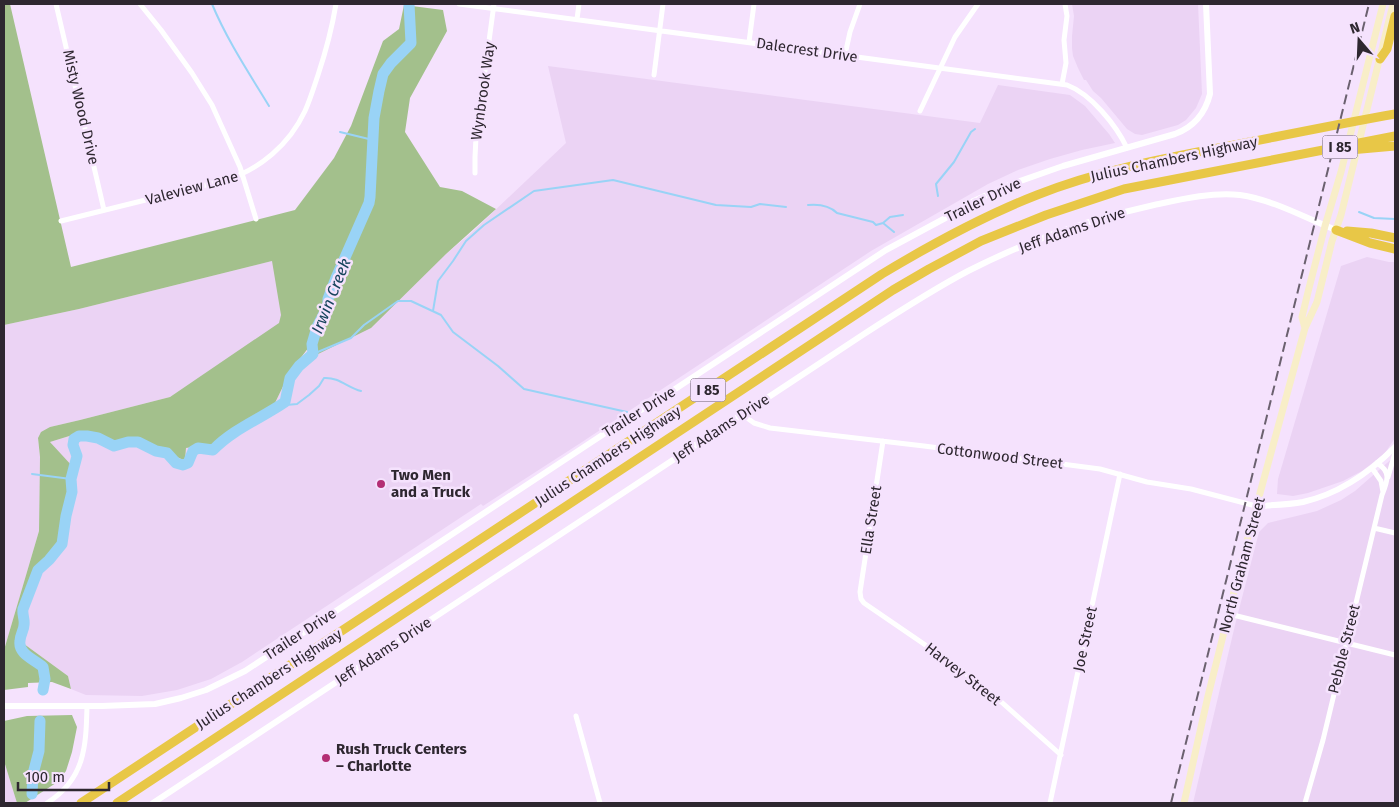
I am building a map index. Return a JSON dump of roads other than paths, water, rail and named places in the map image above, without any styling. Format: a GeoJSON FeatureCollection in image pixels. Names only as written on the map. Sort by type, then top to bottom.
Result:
{"type":"FeatureCollection","features":[{"type":"Feature","properties":{"kind":"highway"},"geometry":{"type":"LineString","coordinates":[[1380,59],[1387,49],[1395,16]]}},
{"type":"Feature","properties":{"kind":"highway","name":"Julius Chambers Highway"},"geometry":{"type":"LineString","coordinates":[[81,803],[882,274],[955,232],[1038,194],[1099,174],[1148,162],[1379,117],[1395,112]]}},
{"type":"Feature","properties":{"kind":"highway","name":"Julius Chambers Highway"},"geometry":{"type":"LineString","coordinates":[[117,803],[893,290],[981,241],[1013,227],[1124,189],[1395,136]]}},
{"type":"Feature","properties":{"kind":"highway"},"geometry":{"type":"LineString","coordinates":[[1285,158],[1381,146],[1395,146]]}},
{"type":"Feature","properties":{"kind":"highway"},"geometry":{"type":"LineString","coordinates":[[1336,230],[1371,233],[1395,238]]}},
{"type":"Feature","properties":{"kind":"highway"},"geometry":{"type":"LineString","coordinates":[[1336,230],[1370,243],[1395,249]]}},
{"type":"Feature","properties":{"kind":"main road","name":"North Graham Street"},"geometry":{"type":"LineString","coordinates":[[1305,328],[1302,317],[1383,4]]}},
{"type":"Feature","properties":{"kind":"main road","name":"North Graham Street"},"geometry":{"type":"LineString","coordinates":[[1184,803],[1208,696],[1256,506],[1305,328],[1317,302],[1353,170],[1393,4]]}},
{"type":"Feature","properties":{"kind":"street","name":"Misty Wood Drive"},"geometry":{"type":"LineString","coordinates":[[56,4],[104,210]]}},
{"type":"Feature","properties":{"kind":"street"},"geometry":{"type":"LineString","coordinates":[[140,4],[171,44],[208,99],[243,174],[256,219]]}},
{"type":"Feature","properties":{"kind":"street","name":"Valeview Lane"},"geometry":{"type":"LineString","coordinates":[[61,221],[226,180],[243,174],[261,163],[280,147],[302,118],[327,47],[336,4]]}},
{"type":"Feature","properties":{"kind":"street","name":"Dalecrest Drive"},"geometry":{"type":"LineString","coordinates":[[459,4],[494,6],[577,20],[1062,84],[1074,88],[1090,99],[1116,128],[1127,148]]}},
{"type":"Feature","properties":{"kind":"street"},"geometry":{"type":"LineString","coordinates":[[577,20],[579,4]]}},
{"type":"Feature","properties":{"kind":"street"},"geometry":{"type":"LineString","coordinates":[[654,76],[663,4]]}},
{"type":"Feature","properties":{"kind":"street"},"geometry":{"type":"LineString","coordinates":[[749,42],[754,4]]}},
{"type":"Feature","properties":{"kind":"street"},"geometry":{"type":"LineString","coordinates":[[845,55],[850,32],[860,4]]}},
{"type":"Feature","properties":{"kind":"street"},"geometry":{"type":"LineString","coordinates":[[920,111],[949,48],[961,26],[978,4]]}},
{"type":"Feature","properties":{"kind":"street"},"geometry":{"type":"LineString","coordinates":[[1062,84],[1066,62],[1064,40],[1067,16],[1065,4]]}},
{"type":"Feature","properties":{"kind":"street","name":"Trailer Drive"},"geometry":{"type":"LineString","coordinates":[[4,706],[136,705],[172,700],[206,690],[224,682],[245,671],[886,250],[964,208],[967,204],[1009,185],[1063,166],[1184,131],[1195,122],[1206,107],[1210,94],[1206,4]]}},
{"type":"Feature","properties":{"kind":"street","name":"Wynbrook Way"},"geometry":{"type":"LineString","coordinates":[[476,173],[476,136],[494,6]]}},
{"type":"Feature","properties":{"kind":"street","name":"Jeff Adams Drive"},"geometry":{"type":"LineString","coordinates":[[153,803],[872,329],[930,292],[967,272],[1019,247],[1088,222],[1166,202],[1208,195],[1246,196],[1263,200],[1336,230]]}},
{"type":"Feature","properties":{"kind":"street","name":"Cottonwood Street"},"geometry":{"type":"LineString","coordinates":[[743,415],[754,423],[770,428],[1091,468],[1150,482],[1191,489],[1256,506]]}},
{"type":"Feature","properties":{"kind":"street","name":"Ella Street"},"geometry":{"type":"LineString","coordinates":[[861,599],[861,584],[883,441]]}},
{"type":"Feature","properties":{"kind":"street"},"geometry":{"type":"LineString","coordinates":[[1256,506],[1287,504],[1315,498],[1359,477],[1395,447]]}},
{"type":"Feature","properties":{"kind":"street","name":"Pebble Street"},"geometry":{"type":"LineString","coordinates":[[1305,803],[1323,740],[1382,495],[1395,453]]}},
{"type":"Feature","properties":{"kind":"street"},"geometry":{"type":"LineString","coordinates":[[1374,465],[1382,466],[1387,473],[1386,485]]}},
{"type":"Feature","properties":{"kind":"street"},"geometry":{"type":"LineString","coordinates":[[1374,465],[1381,481],[1382,495]]}},
{"type":"Feature","properties":{"kind":"street","name":"Joe Street"},"geometry":{"type":"LineString","coordinates":[[1050,803],[1120,474]]}},
{"type":"Feature","properties":{"kind":"street"},"geometry":{"type":"LineString","coordinates":[[1374,528],[1395,533]]}},
{"type":"Feature","properties":{"kind":"street","name":"Harvey Street"},"geometry":{"type":"LineString","coordinates":[[861,599],[864,603],[959,668],[998,699],[1060,755]]}},
{"type":"Feature","properties":{"kind":"street"},"geometry":{"type":"LineString","coordinates":[[1228,614],[1395,655]]}},
{"type":"Feature","properties":{"kind":"street"},"geometry":{"type":"LineString","coordinates":[[47,803],[62,791],[79,768],[85,746],[88,706]]}},
{"type":"Feature","properties":{"kind":"street"},"geometry":{"type":"LineString","coordinates":[[576,716],[600,803]]}},
{"type":"Feature","properties":{"kind":"waterway"},"geometry":{"type":"LineString","coordinates":[[212,4],[231,43],[269,106]]}},
{"type":"Feature","properties":{"kind":"waterway","name":"Irwin Creek"},"geometry":{"type":"LineString","coordinates":[[43,690],[45,679],[43,667],[27,656],[20,646],[24,623],[23,609],[38,570],[62,544],[72,492],[71,479],[77,456],[73,445],[74,439],[79,436],[87,436],[98,438],[114,446],[128,442],[138,442],[156,451],[167,453],[176,463],[183,465],[188,463],[193,451],[198,448],[213,450],[229,436],[285,402],[290,378],[299,366],[313,354],[312,344],[317,327],[328,306],[328,299],[336,278],[369,203],[374,118],[379,91],[383,74],[411,43],[409,4]]}},
{"type":"Feature","properties":{"kind":"waterway"},"geometry":{"type":"LineString","coordinates":[[938,196],[936,184],[954,162],[971,132],[975,129]]}},
{"type":"Feature","properties":{"kind":"waterway"},"geometry":{"type":"LineString","coordinates":[[340,132],[373,140]]}},
{"type":"Feature","properties":{"kind":"waterway"},"geometry":{"type":"LineString","coordinates":[[433,311],[438,281],[466,241],[484,225],[534,191],[613,180],[716,205],[751,207],[760,204],[786,207]]}},
{"type":"Feature","properties":{"kind":"waterway"},"geometry":{"type":"LineString","coordinates":[[808,205],[831,208],[837,213],[873,222],[876,225],[883,223],[890,217],[903,215]]}},
{"type":"Feature","properties":{"kind":"waterway"},"geometry":{"type":"LineString","coordinates":[[1359,212],[1374,218],[1395,219]]}},
{"type":"Feature","properties":{"kind":"waterway"},"geometry":{"type":"LineString","coordinates":[[883,223],[894,232]]}},
{"type":"Feature","properties":{"kind":"waterway"},"geometry":{"type":"LineString","coordinates":[[313,354],[351,338],[364,325],[398,301],[411,301],[441,315],[453,332],[498,366],[524,389],[627,412]]}},
{"type":"Feature","properties":{"kind":"waterway"},"geometry":{"type":"LineString","coordinates":[[285,402],[286,405],[297,404],[319,386],[324,378],[334,379],[361,391]]}},
{"type":"Feature","properties":{"kind":"waterway"},"geometry":{"type":"LineString","coordinates":[[32,474],[71,479]]}},
{"type":"Feature","properties":{"kind":"waterway","name":"Irwin Creek"},"geometry":{"type":"LineString","coordinates":[[32,794],[33,774],[39,751],[40,721]]}},
{"type":"Feature","properties":{"kind":"railway"},"geometry":{"type":"LineString","coordinates":[[1171,803],[1369,4]]}},
{"type":"Feature","properties":{"kind":"place","name":"Two Men and a Truck"},"geometry":{"type":"Point","coordinates":[381,484]}},
{"type":"Feature","properties":{"kind":"place","name":"Rush Truck Centers – Charlotte"},"geometry":{"type":"Point","coordinates":[326,758]}}]}
